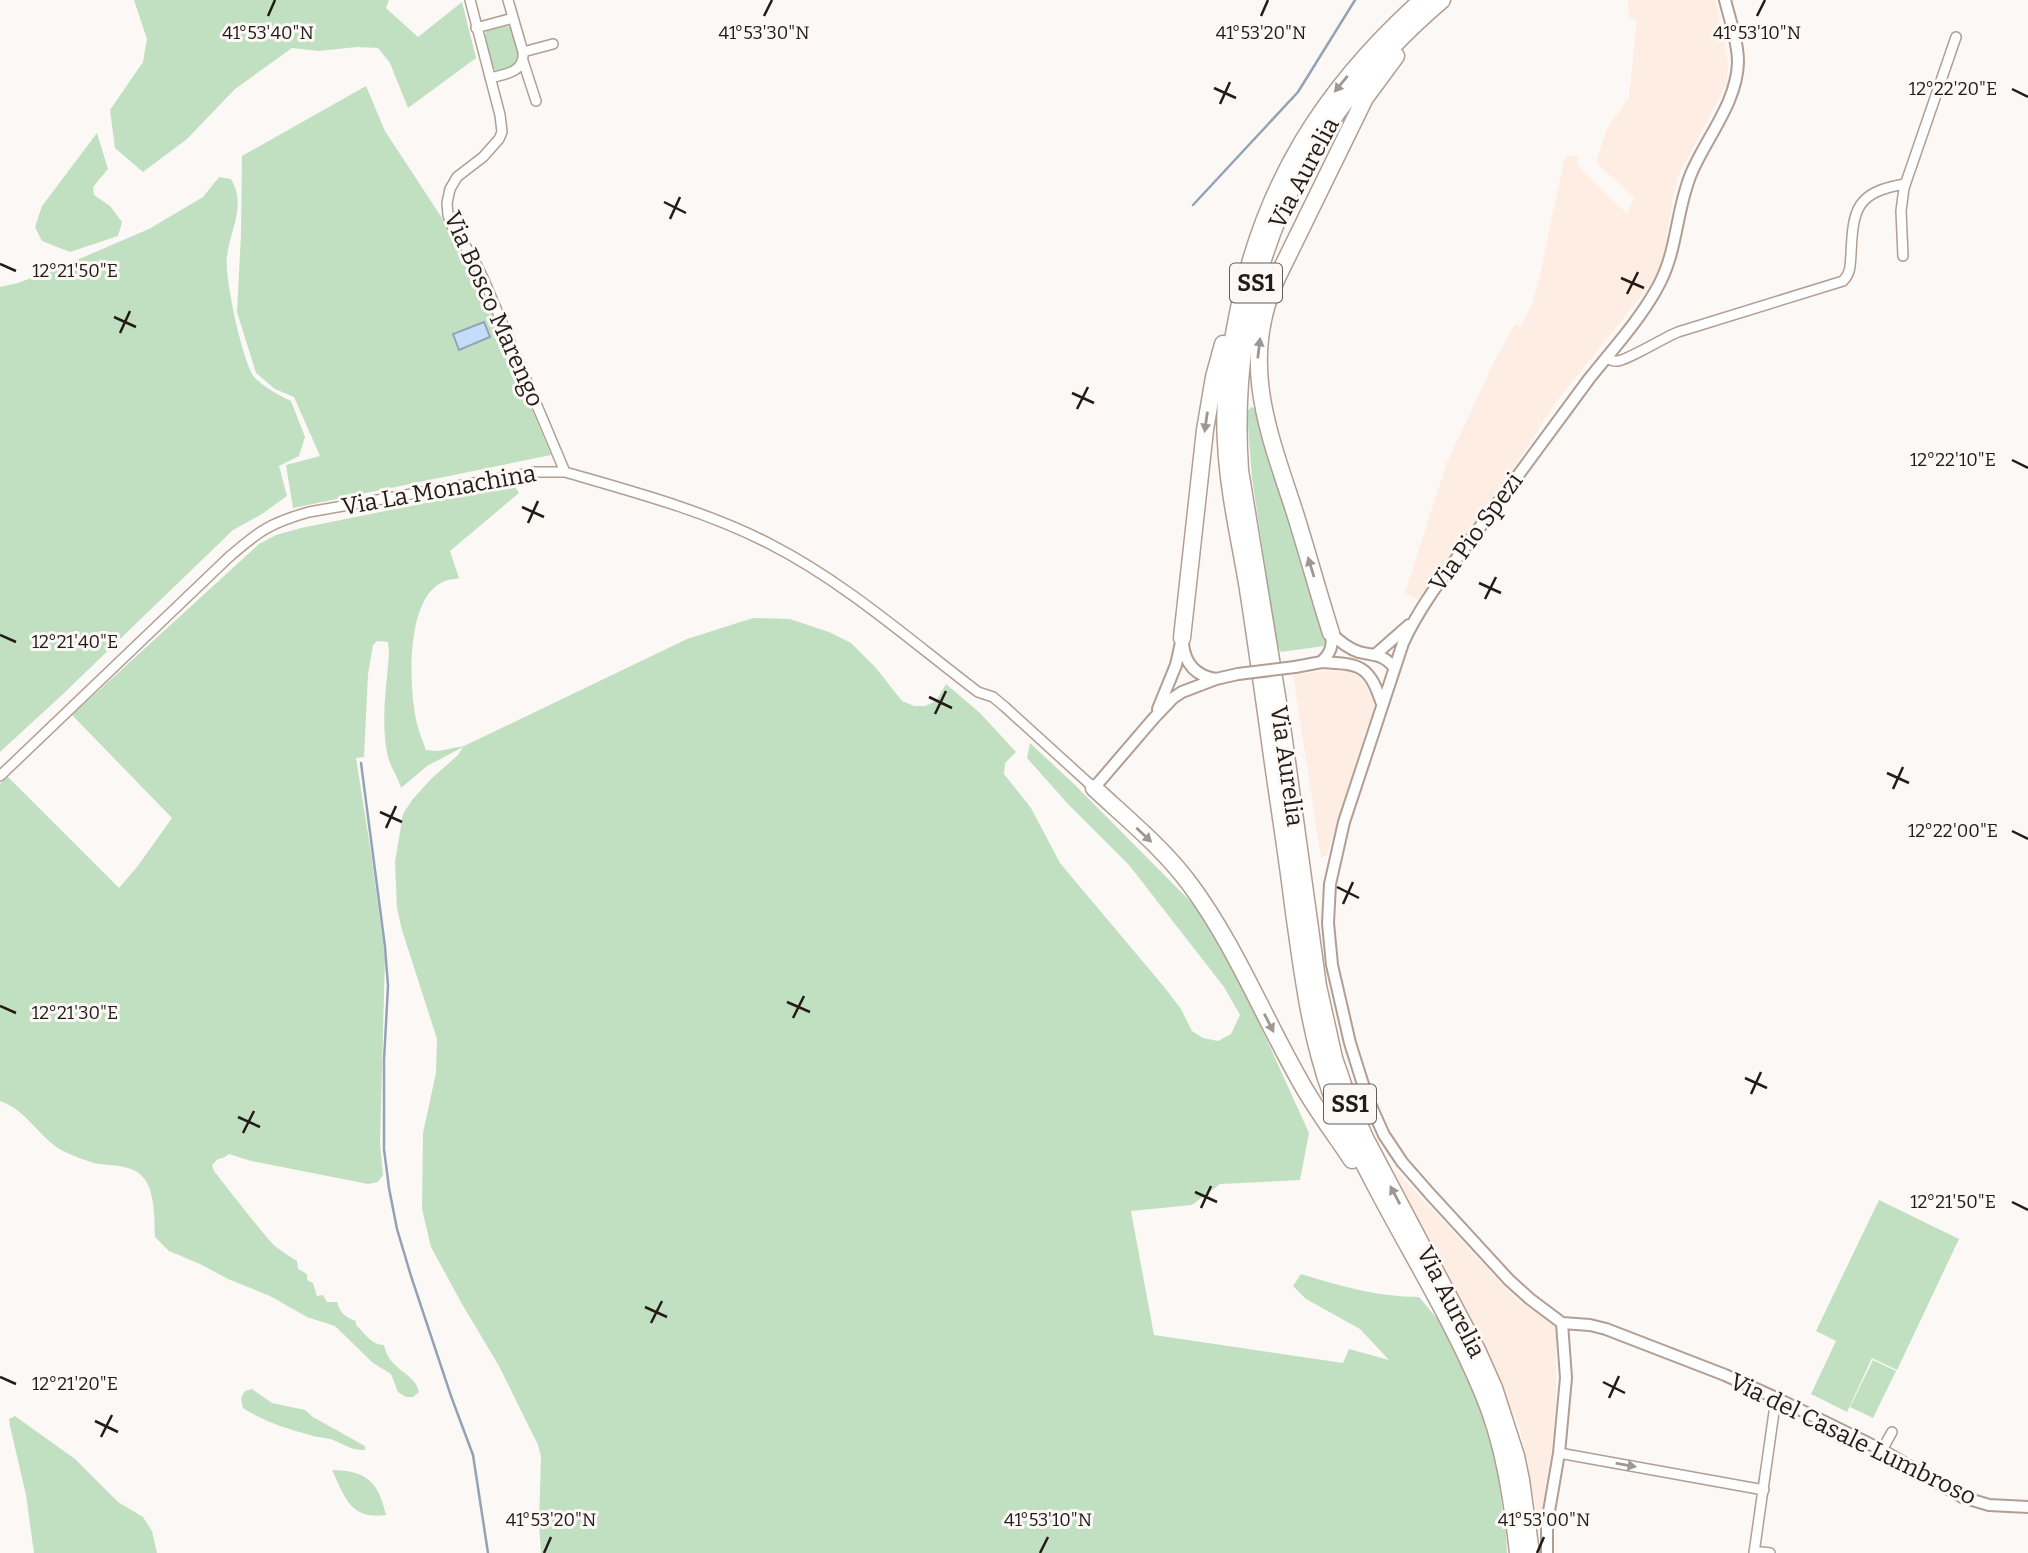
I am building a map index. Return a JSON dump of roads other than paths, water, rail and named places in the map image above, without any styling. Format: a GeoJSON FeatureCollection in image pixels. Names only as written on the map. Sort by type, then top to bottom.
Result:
{"type":"FeatureCollection","features":[{"type":"Feature","properties":{"kind":"highway","name":"Via Aurelia"},"geometry":{"type":"LineString","coordinates":[[1422,0],[1345,78],[1308,131],[1268,208],[1243,286],[1229,362],[1225,439],[1303,978],[1317,1046],[1331,1093],[1348,1133],[1483,1392],[1509,1485],[1518,1553]]}},
{"type":"Feature","properties":{"kind":"highway","name":"Via Aurelia"},"geometry":{"type":"LineString","coordinates":[[1442,0],[1408,29],[1340,106],[1313,148],[1285,202],[1262,261],[1248,318],[1238,434],[1240,470],[1283,733],[1318,986],[1334,1058],[1364,1138],[1471,1339],[1494,1388],[1510,1435],[1521,1480],[1531,1553]]}},
{"type":"Feature","properties":{"kind":"highway"},"geometry":{"type":"LineString","coordinates":[[1331,633],[1265,422],[1258,371],[1263,323],[1275,283],[1364,98],[1442,0]]}},
{"type":"Feature","properties":{"kind":"highway"},"geometry":{"type":"LineString","coordinates":[[1182,638],[1209,402],[1243,286]]}},
{"type":"Feature","properties":{"kind":"highway"},"geometry":{"type":"LineString","coordinates":[[1094,788],[1179,870],[1200,899],[1229,944],[1308,1095],[1386,1205]]}},
{"type":"Feature","properties":{"kind":"street","name":"Via Bosco Marengo"},"geometry":{"type":"LineString","coordinates":[[470,0],[500,115],[501,134],[487,153],[455,180],[448,196],[448,215],[484,279],[565,472]]}},
{"type":"Feature","properties":{"kind":"street"},"geometry":{"type":"LineString","coordinates":[[508,0],[536,101]]}},
{"type":"Feature","properties":{"kind":"street","name":"Via Pio Spezi"},"geometry":{"type":"LineString","coordinates":[[1369,1103],[1347,1032],[1334,979],[1329,940],[1328,902],[1342,828],[1393,671],[1413,620],[1644,309],[1663,278],[1675,245],[1682,202],[1689,180],[1733,89],[1738,58],[1726,0]]}},
{"type":"Feature","properties":{"kind":"street"},"geometry":{"type":"LineString","coordinates":[[476,28],[513,18]]}},
{"type":"Feature","properties":{"kind":"street"},"geometry":{"type":"LineString","coordinates":[[1903,256],[1901,211],[1905,184],[1956,37]]}},
{"type":"Feature","properties":{"kind":"street"},"geometry":{"type":"LineString","coordinates":[[490,78],[514,71],[523,56],[553,44]]}},
{"type":"Feature","properties":{"kind":"street"},"geometry":{"type":"LineString","coordinates":[[1607,357],[1613,361],[1624,360],[1678,332],[1837,284],[1846,278],[1850,271],[1854,219],[1863,199],[1872,193],[1905,184]]}},
{"type":"Feature","properties":{"kind":"street","name":"Via La Monachina"},"geometry":{"type":"LineString","coordinates":[[0,776],[229,557],[268,526],[309,512],[536,472],[565,472],[710,518],[755,536],[801,561],[848,592],[978,692],[993,697],[1094,788]]}},
{"type":"Feature","properties":{"kind":"street"},"geometry":{"type":"LineString","coordinates":[[1376,654],[1413,620]]}},
{"type":"Feature","properties":{"kind":"street"},"geometry":{"type":"LineString","coordinates":[[1331,633],[1346,647],[1384,657],[1393,671],[1368,674]]}},
{"type":"Feature","properties":{"kind":"street"},"geometry":{"type":"LineString","coordinates":[[1321,662],[1331,650],[1331,633]]}},
{"type":"Feature","properties":{"kind":"street"},"geometry":{"type":"LineString","coordinates":[[1182,638],[1183,651],[1189,665],[1199,674],[1216,679]]}},
{"type":"Feature","properties":{"kind":"street"},"geometry":{"type":"LineString","coordinates":[[1153,718],[1176,665],[1182,638]]}},
{"type":"Feature","properties":{"kind":"street"},"geometry":{"type":"LineString","coordinates":[[1094,788],[1153,718],[1178,694],[1216,679],[1238,674],[1295,667],[1363,653]]}},
{"type":"Feature","properties":{"kind":"street"},"geometry":{"type":"LineString","coordinates":[[1321,662],[1352,665],[1368,674],[1382,705]]}},
{"type":"Feature","properties":{"kind":"street","name":"Via del Casale Lumbroso"},"geometry":{"type":"LineString","coordinates":[[1369,1103],[1392,1149],[1415,1178],[1516,1287],[1562,1322],[1606,1329],[1725,1375],[1882,1450],[1944,1488],[1970,1500],[1994,1506],[2028,1507]]}},
{"type":"Feature","properties":{"kind":"street"},"geometry":{"type":"LineString","coordinates":[[1547,1553],[1547,1523],[1559,1453],[1566,1378],[1562,1322]]}},
{"type":"Feature","properties":{"kind":"street"},"geometry":{"type":"LineString","coordinates":[[1770,1553],[1754,1552],[1776,1398]]}},
{"type":"Feature","properties":{"kind":"street"},"geometry":{"type":"LineString","coordinates":[[1882,1450],[1892,1432]]}},
{"type":"Feature","properties":{"kind":"street"},"geometry":{"type":"LineString","coordinates":[[1559,1453],[1763,1490]]}},
{"type":"Feature","properties":{"kind":"water"},"geometry":{"type":"Polygon","coordinates":[[[484,322],[490,337],[459,350],[453,334],[484,322]]]}},
{"type":"Feature","properties":{"kind":"waterway"},"geometry":{"type":"LineString","coordinates":[[1193,205],[1298,92],[1355,0]]}},
{"type":"Feature","properties":{"kind":"waterway"},"geometry":{"type":"LineString","coordinates":[[361,763],[388,986],[384,1060],[384,1149],[389,1188],[397,1229],[411,1276],[473,1455],[488,1553]]}}]}
